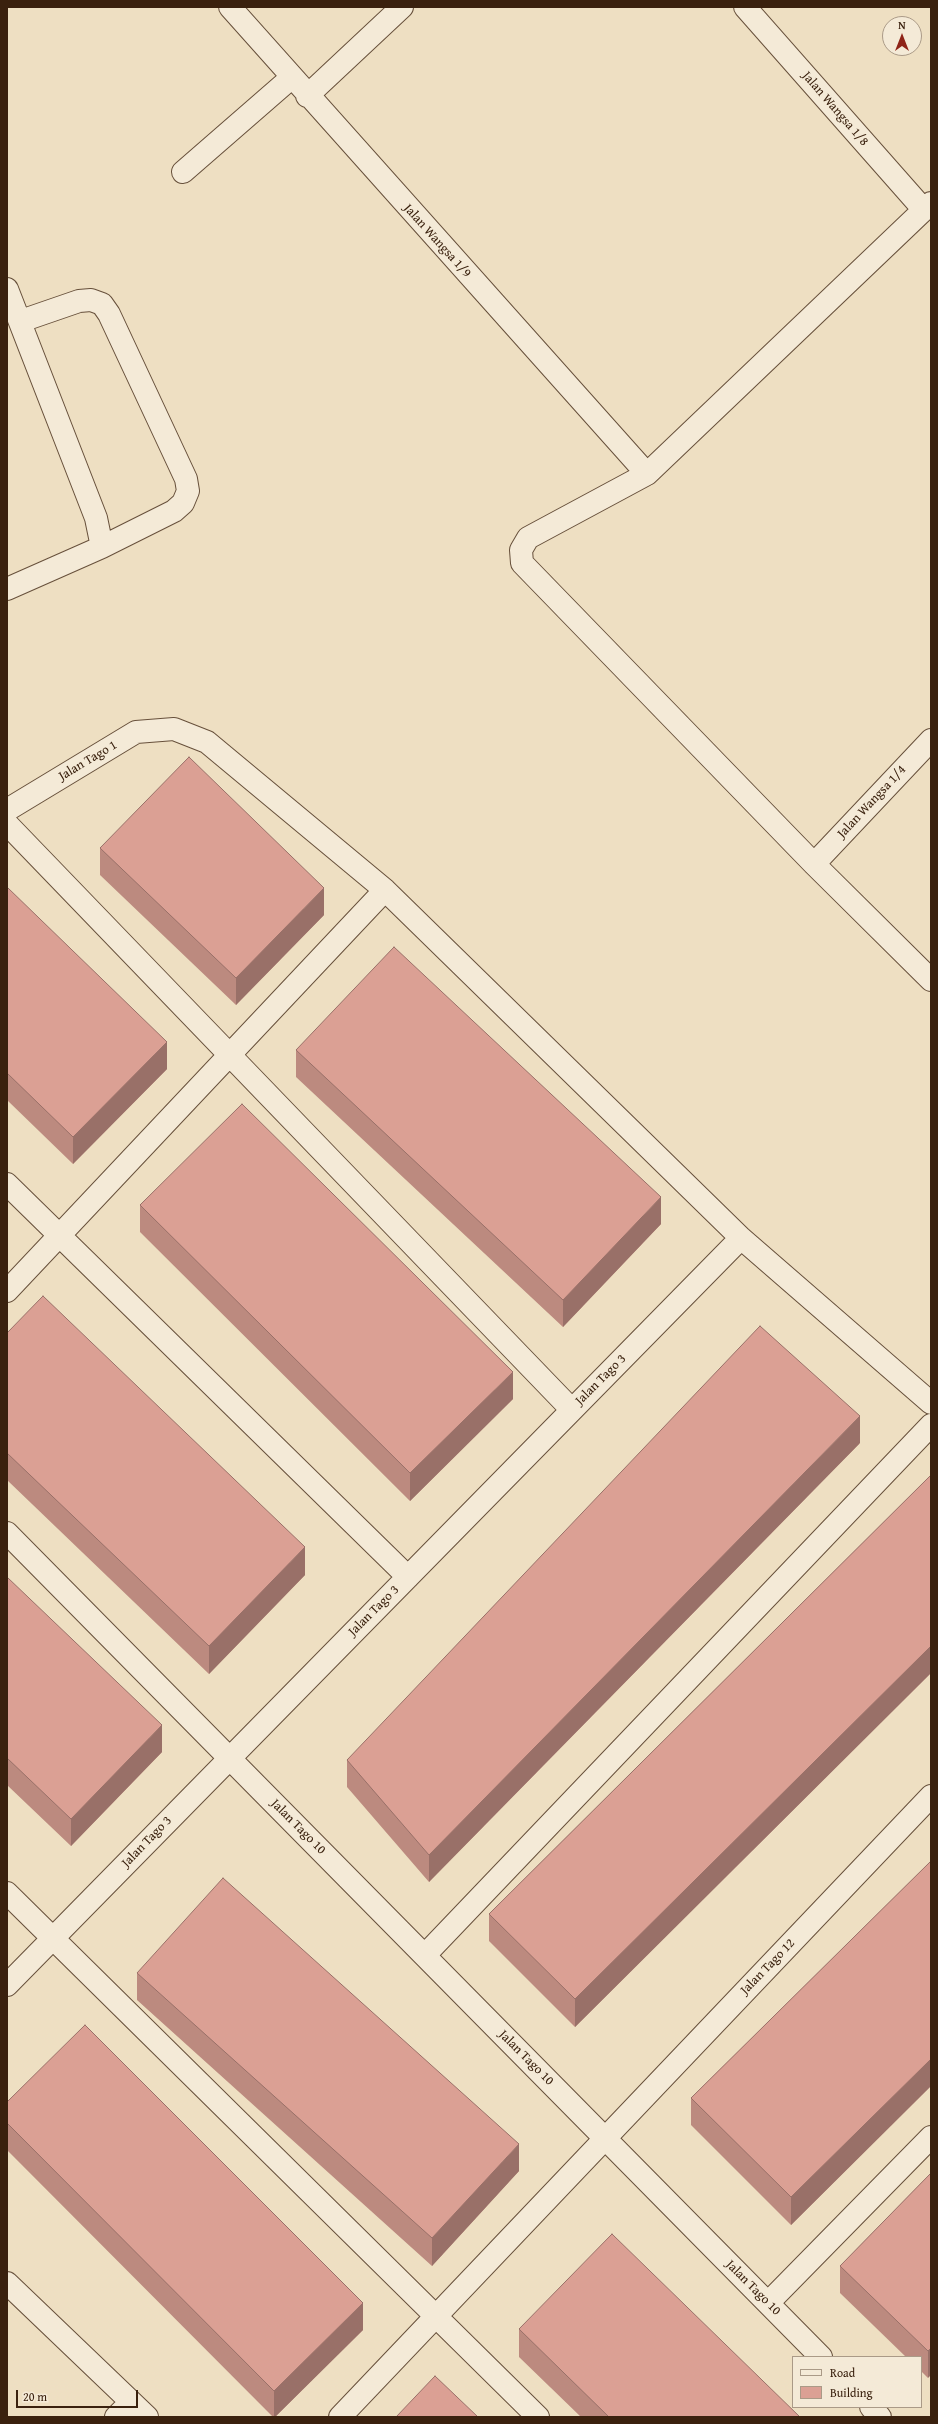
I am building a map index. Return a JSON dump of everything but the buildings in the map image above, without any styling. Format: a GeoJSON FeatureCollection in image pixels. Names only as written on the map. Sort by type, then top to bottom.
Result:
{"type":"FeatureCollection","features":[{"type":"Feature","properties":{"kind":"street","name":"Jalan Wangsa 1/9"},"geometry":{"type":"LineString","coordinates":[[230,7],[307,96],[647,474]]}},
{"type":"Feature","properties":{"kind":"street"},"geometry":{"type":"LineString","coordinates":[[307,96],[402,7]]}},
{"type":"Feature","properties":{"kind":"street","name":"Jalan Wangsa 1/8"},"geometry":{"type":"LineString","coordinates":[[745,7],[928,206]]}},
{"type":"Feature","properties":{"kind":"street"},"geometry":{"type":"LineString","coordinates":[[184,172],[291,78]]}},
{"type":"Feature","properties":{"kind":"street"},"geometry":{"type":"LineString","coordinates":[[928,206],[647,474],[528,538],[521,550],[522,563],[814,864],[931,980]]}},
{"type":"Feature","properties":{"kind":"street"},"geometry":{"type":"LineString","coordinates":[[7,589],[102,547],[174,511],[184,503],[188,491],[186,479],[109,314],[102,304],[91,300],[12,304],[96,518],[102,547]]}},
{"type":"Feature","properties":{"kind":"street","name":"Jalan Tago 1"},"geometry":{"type":"LineString","coordinates":[[7,810],[136,732],[174,729],[207,742],[385,890]]}},
{"type":"Feature","properties":{"kind":"street","name":"Jalan Wangsa 1/4"},"geometry":{"type":"LineString","coordinates":[[814,864],[931,740]]}},
{"type":"Feature","properties":{"kind":"street"},"geometry":{"type":"LineString","coordinates":[[7,824],[572,1410]]}},
{"type":"Feature","properties":{"kind":"street"},"geometry":{"type":"LineString","coordinates":[[7,1291],[385,890],[741,1238],[931,1403]]}},
{"type":"Feature","properties":{"kind":"street"},"geometry":{"type":"LineString","coordinates":[[7,1184],[408,1577]]}},
{"type":"Feature","properties":{"kind":"street","name":"Jalan Tago 3"},"geometry":{"type":"LineString","coordinates":[[7,1985],[741,1238]]}},
{"type":"Feature","properties":{"kind":"street"},"geometry":{"type":"LineString","coordinates":[[424,1955],[931,1425]]}},
{"type":"Feature","properties":{"kind":"street","name":"Jalan Tago 10"},"geometry":{"type":"LineString","coordinates":[[7,1533],[820,2356]]}},
{"type":"Feature","properties":{"kind":"street","name":"Jalan Tago 12"},"geometry":{"type":"LineString","coordinates":[[340,2417],[931,1796]]}},
{"type":"Feature","properties":{"kind":"street"},"geometry":{"type":"LineString","coordinates":[[7,1893],[538,2417]]}},
{"type":"Feature","properties":{"kind":"street"},"geometry":{"type":"LineString","coordinates":[[768,2303],[931,2137]]}},
{"type":"Feature","properties":{"kind":"street"},"geometry":{"type":"LineString","coordinates":[[7,2283],[123,2409],[147,2417]]}},
{"type":"Feature","properties":{"kind":"street"},"geometry":{"type":"LineString","coordinates":[[872,2408],[880,2417]]}}]}
